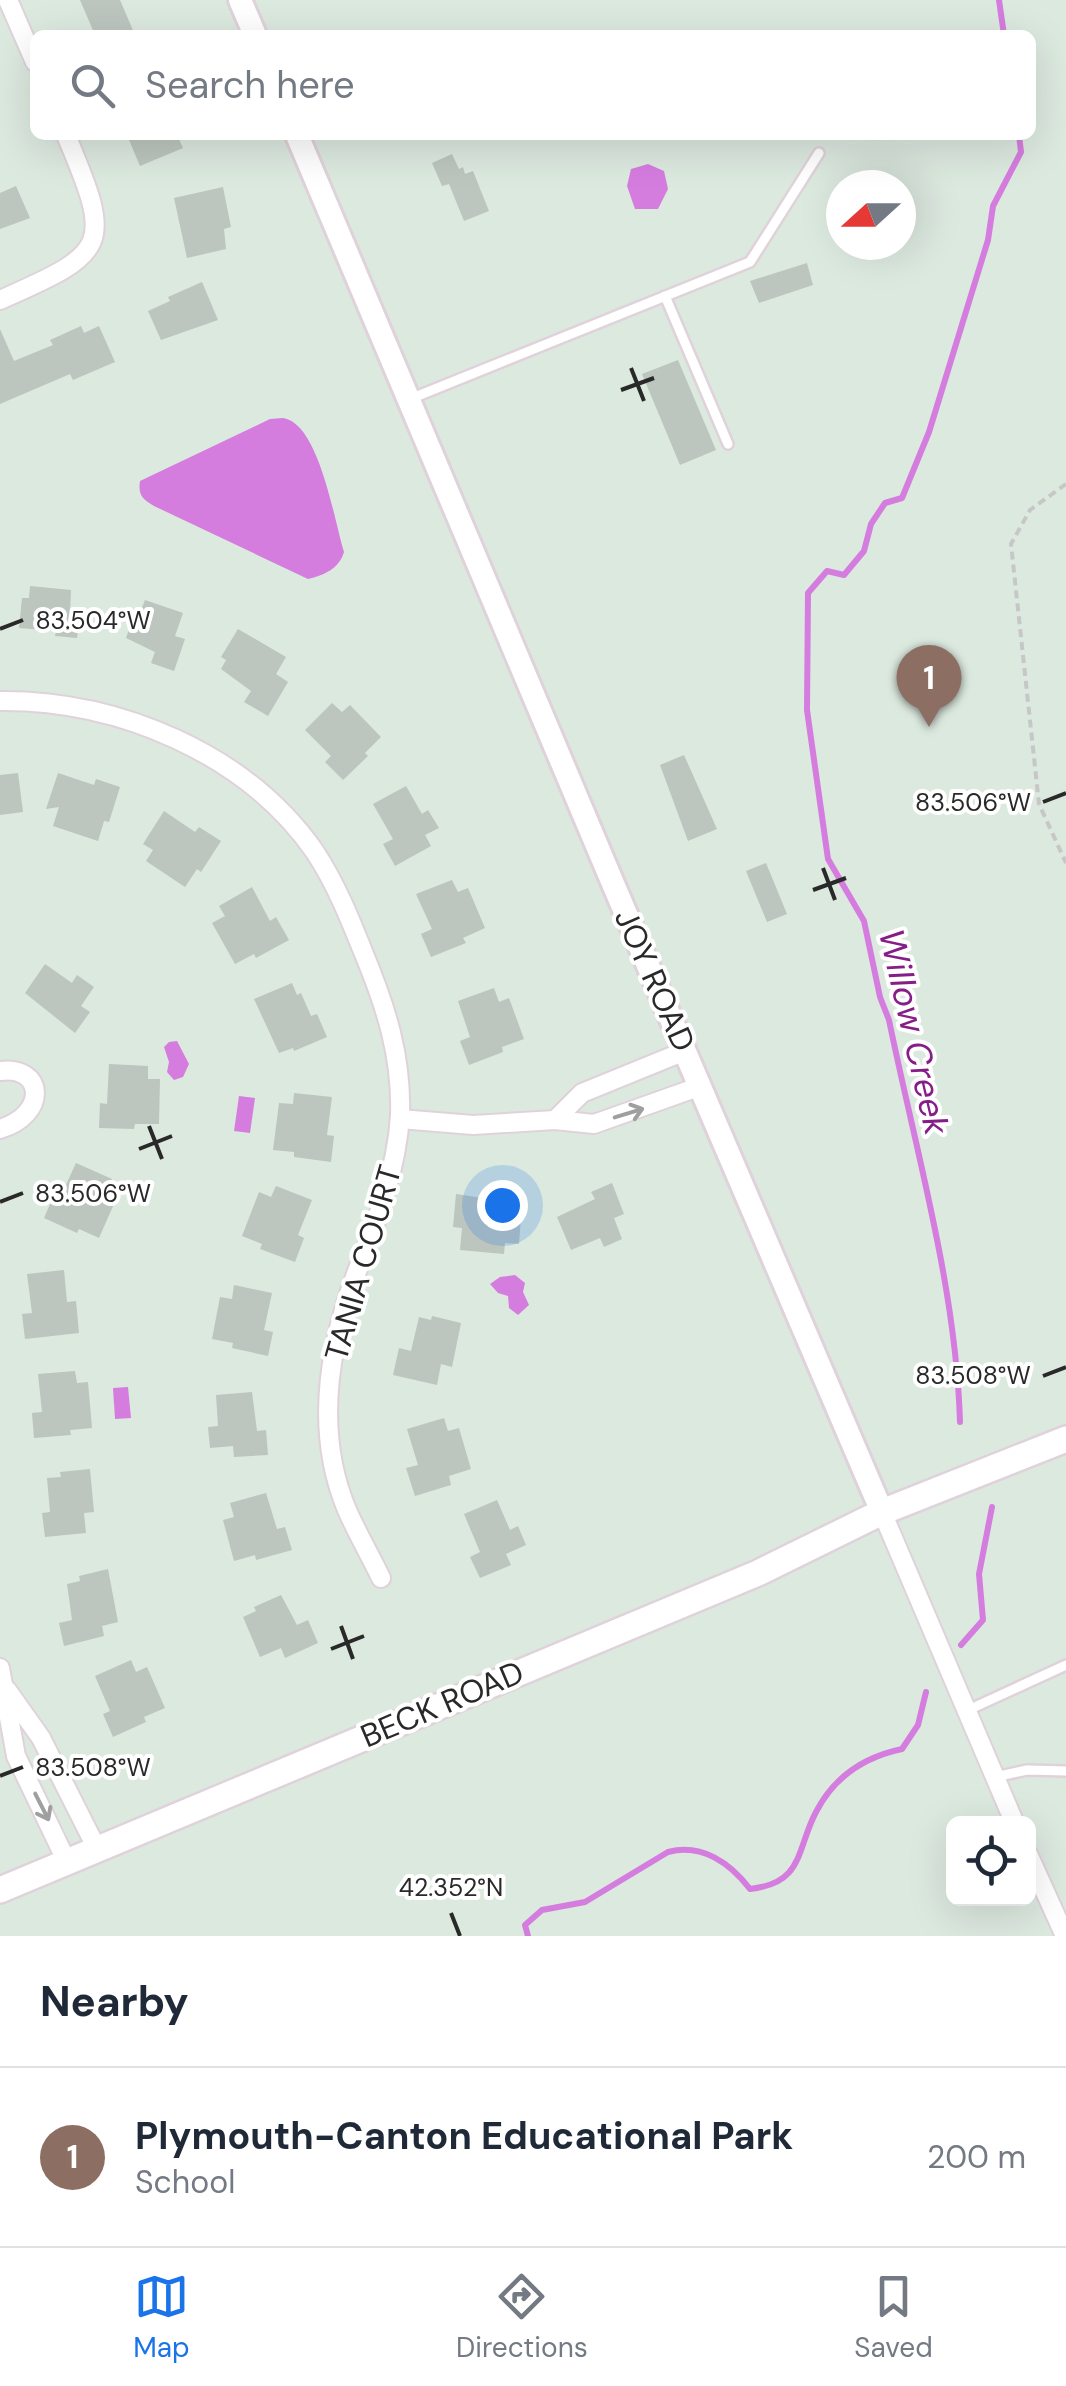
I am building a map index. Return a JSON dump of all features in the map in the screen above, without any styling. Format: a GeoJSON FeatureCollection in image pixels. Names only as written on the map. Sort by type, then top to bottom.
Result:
{"type":"FeatureCollection","features":[{"type":"Feature","properties":{"kind":"main road","name":"BECK ROAD"},"geometry":{"type":"LineString","coordinates":[[0,1890],[758,1572],[882,1512],[1066,1439]]}},
{"type":"Feature","properties":{"kind":"street"},"geometry":{"type":"LineString","coordinates":[[8,0],[30,51]]}},
{"type":"Feature","properties":{"kind":"street"},"geometry":{"type":"LineString","coordinates":[[240,0],[252,30]]}},
{"type":"Feature","properties":{"kind":"street"},"geometry":{"type":"LineString","coordinates":[[0,300],[74,266],[89,247],[96,225],[95,208],[68,140]]}},
{"type":"Feature","properties":{"kind":"street","name":"JOY ROAD"},"geometry":{"type":"LineString","coordinates":[[300,140],[1012,1816]]}},
{"type":"Feature","properties":{"kind":"street","name":"TANIA COURT"},"geometry":{"type":"LineString","coordinates":[[0,701],[80,708],[160,733],[235,772],[291,823],[333,882],[380,991],[397,1055],[400,1118],[388,1186],[350,1292],[328,1384],[328,1425],[336,1474],[346,1507],[381,1578]]}},
{"type":"Feature","properties":{"kind":"street"},"geometry":{"type":"LineString","coordinates":[[554,1120],[582,1093],[685,1051]]}},
{"type":"Feature","properties":{"kind":"street"},"geometry":{"type":"LineString","coordinates":[[0,1071],[14,1070],[27,1076],[35,1102],[28,1115],[0,1129]]}},
{"type":"Feature","properties":{"kind":"street"},"geometry":{"type":"LineString","coordinates":[[400,1118],[473,1125],[554,1120],[594,1124],[701,1086]]}},
{"type":"Feature","properties":{"kind":"street"},"geometry":{"type":"LineString","coordinates":[[2,1677],[41,1738],[96,1847]]}},
{"type":"Feature","properties":{"kind":"street"},"geometry":{"type":"LineString","coordinates":[[2,1677],[16,1756],[66,1860]]}},
{"type":"Feature","properties":{"kind":"street"},"geometry":{"type":"LineString","coordinates":[[1036,1872],[1065,1936]]}},
{"type":"Feature","properties":{"kind":"lane"},"geometry":{"type":"LineString","coordinates":[[410,399],[750,262],[819,154]]}},
{"type":"Feature","properties":{"kind":"lane"},"geometry":{"type":"LineString","coordinates":[[665,296],[728,444]]}},
{"type":"Feature","properties":{"kind":"lane"},"geometry":{"type":"LineString","coordinates":[[966,1711],[1066,1665]]}},
{"type":"Feature","properties":{"kind":"lane"},"geometry":{"type":"LineString","coordinates":[[995,1777],[1027,1770],[1066,1771]]}},
{"type":"Feature","properties":{"kind":"path"},"geometry":{"type":"LineString","coordinates":[[1066,484],[1030,510],[1011,544],[1039,804],[1066,863]]}},
{"type":"Feature","properties":{"kind":"shaded area"},"geometry":{"type":"Polygon","coordinates":[[[648,164],[664,171],[668,189],[658,209],[635,209],[627,186],[631,169],[648,164]]]}},
{"type":"Feature","properties":{"kind":"shaded area"},"geometry":{"type":"Polygon","coordinates":[[[283,418],[296,424],[315,454],[344,552],[330,570],[308,579],[154,506],[140,493],[140,481],[270,419],[283,418]]]}},
{"type":"Feature","properties":{"kind":"shaded area"},"geometry":{"type":"Polygon","coordinates":[[[177,1041],[189,1064],[183,1077],[174,1080],[167,1072],[169,1062],[164,1047],[177,1041]]]}},
{"type":"Feature","properties":{"kind":"shaded area"},"geometry":{"type":"Polygon","coordinates":[[[239,1096],[255,1098],[250,1133],[234,1131],[239,1096]]]}},
{"type":"Feature","properties":{"kind":"shaded area"},"geometry":{"type":"Polygon","coordinates":[[[515,1275],[525,1283],[523,1292],[529,1305],[518,1315],[509,1308],[508,1296],[498,1293],[490,1284],[500,1277],[515,1275]]]}},
{"type":"Feature","properties":{"kind":"shaded area"},"geometry":{"type":"Polygon","coordinates":[[[128,1387],[131,1418],[115,1419],[113,1388],[128,1387]]]}},
{"type":"Feature","properties":{"kind":"building"},"geometry":{"type":"Polygon","coordinates":[[[80,0],[120,0],[133,30],[93,30],[80,0]]]}},
{"type":"Feature","properties":{"kind":"building"},"geometry":{"type":"Polygon","coordinates":[[[129,140],[179,140],[183,148],[140,166],[129,140]]]}},
{"type":"Feature","properties":{"kind":"building"},"geometry":{"type":"Polygon","coordinates":[[[452,154],[465,174],[473,171],[489,211],[464,221],[449,184],[442,186],[432,163],[452,154]]]}},
{"type":"Feature","properties":{"kind":"building"},"geometry":{"type":"Polygon","coordinates":[[[16,186],[30,218],[0,229],[0,193],[16,186]]]}},
{"type":"Feature","properties":{"kind":"building"},"geometry":{"type":"Polygon","coordinates":[[[223,187],[231,227],[224,229],[226,249],[187,258],[174,198],[223,187]]]}},
{"type":"Feature","properties":{"kind":"building"},"geometry":{"type":"Polygon","coordinates":[[[807,263],[813,285],[759,303],[750,281],[807,263]]]}},
{"type":"Feature","properties":{"kind":"building"},"geometry":{"type":"Polygon","coordinates":[[[202,282],[218,320],[161,340],[148,311],[202,282]]]}},
{"type":"Feature","properties":{"kind":"building"},"geometry":{"type":"Polygon","coordinates":[[[81,326],[84,333],[99,326],[115,362],[73,380],[70,374],[0,404],[0,329],[14,361],[53,345],[50,340],[81,326]]]}},
{"type":"Feature","properties":{"kind":"building"},"geometry":{"type":"Polygon","coordinates":[[[678,360],[716,450],[680,465],[642,374],[678,360]]]}},
{"type":"Feature","properties":{"kind":"building"},"geometry":{"type":"Polygon","coordinates":[[[30,586],[71,590],[70,613],[80,614],[77,638],[55,636],[56,631],[19,628],[22,598],[29,598],[30,586]]]}},
{"type":"Feature","properties":{"kind":"building"},"geometry":{"type":"Polygon","coordinates":[[[145,600],[183,613],[175,636],[185,639],[174,671],[151,663],[155,652],[126,638],[135,611],[140,613],[145,600]]]}},
{"type":"Feature","properties":{"kind":"building"},"geometry":{"type":"Polygon","coordinates":[[[238,629],[286,657],[276,674],[288,682],[268,716],[244,702],[251,691],[221,669],[226,660],[221,657],[238,629]]]}},
{"type":"Feature","properties":{"kind":"building"},"geometry":{"type":"Polygon","coordinates":[[[332,703],[342,712],[350,705],[381,737],[343,780],[325,762],[331,756],[305,730],[332,703]]]}},
{"type":"Feature","properties":{"kind":"building"},"geometry":{"type":"Polygon","coordinates":[[[684,755],[717,829],[688,841],[660,765],[684,755]]]}},
{"type":"Feature","properties":{"kind":"building"},"geometry":{"type":"Polygon","coordinates":[[[18,773],[23,812],[0,815],[0,775],[18,773]]]}},
{"type":"Feature","properties":{"kind":"building"},"geometry":{"type":"Polygon","coordinates":[[[58,773],[94,785],[96,779],[120,787],[109,822],[104,821],[98,841],[53,826],[59,807],[46,809],[58,773]]]}},
{"type":"Feature","properties":{"kind":"building"},"geometry":{"type":"Polygon","coordinates":[[[406,786],[422,814],[428,810],[439,828],[425,835],[431,846],[395,866],[383,844],[393,839],[373,804],[406,786]]]}},
{"type":"Feature","properties":{"kind":"building"},"geometry":{"type":"Polygon","coordinates":[[[164,811],[195,832],[199,827],[221,841],[201,872],[197,869],[185,887],[146,861],[153,850],[143,844],[164,811]]]}},
{"type":"Feature","properties":{"kind":"building"},"geometry":{"type":"Polygon","coordinates":[[[766,863],[787,914],[767,922],[746,871],[766,863]]]}},
{"type":"Feature","properties":{"kind":"building"},"geometry":{"type":"Polygon","coordinates":[[[452,880],[458,892],[468,888],[485,928],[463,938],[466,943],[431,957],[421,934],[432,929],[416,894],[452,880]]]}},
{"type":"Feature","properties":{"kind":"building"},"geometry":{"type":"Polygon","coordinates":[[[252,887],[270,921],[276,917],[289,940],[256,958],[254,954],[235,964],[212,923],[225,916],[219,906],[252,887]]]}},
{"type":"Feature","properties":{"kind":"building"},"geometry":{"type":"Polygon","coordinates":[[[45,964],[72,983],[77,975],[94,987],[81,1006],[90,1012],[75,1033],[25,993],[45,964]]]}},
{"type":"Feature","properties":{"kind":"building"},"geometry":{"type":"Polygon","coordinates":[[[292,983],[311,1016],[317,1014],[327,1037],[279,1053],[254,999],[292,983]]]}},
{"type":"Feature","properties":{"kind":"building"},"geometry":{"type":"Polygon","coordinates":[[[494,988],[499,1002],[509,998],[524,1039],[469,1065],[460,1041],[470,1037],[458,1001],[494,988]]]}},
{"type":"Feature","properties":{"kind":"building"},"geometry":{"type":"Polygon","coordinates":[[[109,1064],[148,1066],[148,1079],[160,1079],[159,1124],[135,1124],[134,1129],[99,1128],[100,1103],[107,1104],[109,1064]]]}},
{"type":"Feature","properties":{"kind":"building"},"geometry":{"type":"Polygon","coordinates":[[[294,1093],[332,1097],[327,1135],[334,1136],[331,1162],[273,1150],[279,1103],[293,1104],[294,1093]]]}},
{"type":"Feature","properties":{"kind":"building"},"geometry":{"type":"Polygon","coordinates":[[[76,1163],[112,1179],[106,1192],[117,1197],[99,1238],[44,1218],[54,1195],[60,1198],[76,1163]]]}},
{"type":"Feature","properties":{"kind":"building"},"geometry":{"type":"Polygon","coordinates":[[[612,1183],[624,1214],[614,1218],[622,1239],[604,1247],[600,1238],[571,1250],[557,1217],[595,1199],[591,1192],[612,1183]]]}},
{"type":"Feature","properties":{"kind":"building"},"geometry":{"type":"Polygon","coordinates":[[[276,1186],[312,1200],[298,1235],[304,1238],[295,1262],[260,1249],[262,1244],[242,1236],[259,1192],[271,1197],[276,1186]]]}},
{"type":"Feature","properties":{"kind":"building"},"geometry":{"type":"Polygon","coordinates":[[[456,1194],[522,1204],[519,1244],[505,1243],[504,1254],[460,1250],[462,1228],[453,1227],[456,1194]]]}},
{"type":"Feature","properties":{"kind":"building"},"geometry":{"type":"Polygon","coordinates":[[[64,1270],[67,1302],[76,1301],[79,1333],[25,1339],[22,1314],[32,1313],[27,1274],[64,1270]]]}},
{"type":"Feature","properties":{"kind":"building"},"geometry":{"type":"Polygon","coordinates":[[[234,1285],[272,1293],[264,1330],[273,1332],[268,1356],[212,1339],[220,1297],[232,1299],[234,1285]]]}},
{"type":"Feature","properties":{"kind":"building"},"geometry":{"type":"Polygon","coordinates":[[[432,1316],[461,1323],[452,1367],[441,1364],[437,1385],[393,1375],[399,1348],[411,1351],[419,1317],[431,1320],[432,1316]]]}},
{"type":"Feature","properties":{"kind":"building"},"geometry":{"type":"Polygon","coordinates":[[[75,1371],[77,1383],[88,1382],[92,1428],[70,1430],[71,1435],[34,1438],[32,1413],[42,1412],[38,1374],[75,1371]]]}},
{"type":"Feature","properties":{"kind":"building"},"geometry":{"type":"Polygon","coordinates":[[[252,1392],[257,1431],[266,1430],[268,1455],[234,1457],[233,1446],[210,1448],[208,1427],[218,1426],[216,1395],[252,1392]]]}},
{"type":"Feature","properties":{"kind":"building"},"geometry":{"type":"Polygon","coordinates":[[[444,1418],[448,1431],[459,1428],[471,1469],[449,1476],[451,1485],[415,1496],[406,1468],[418,1465],[407,1429],[444,1418]]]}},
{"type":"Feature","properties":{"kind":"building"},"geometry":{"type":"Polygon","coordinates":[[[90,1469],[94,1512],[84,1513],[86,1533],[45,1537],[42,1513],[50,1512],[47,1478],[61,1477],[60,1472],[90,1469]]]}},
{"type":"Feature","properties":{"kind":"building"},"geometry":{"type":"Polygon","coordinates":[[[266,1493],[277,1529],[285,1527],[292,1550],[256,1560],[255,1555],[234,1561],[223,1520],[234,1517],[230,1503],[266,1493]]]}},
{"type":"Feature","properties":{"kind":"building"},"geometry":{"type":"Polygon","coordinates":[[[497,1500],[510,1530],[518,1526],[526,1545],[506,1554],[511,1565],[480,1578],[470,1557],[480,1552],[464,1514],[497,1500]]]}},
{"type":"Feature","properties":{"kind":"building"},"geometry":{"type":"Polygon","coordinates":[[[108,1569],[118,1622],[102,1626],[104,1636],[64,1646],[59,1623],[72,1620],[67,1584],[80,1581],[79,1576],[108,1569]]]}},
{"type":"Feature","properties":{"kind":"building"},"geometry":{"type":"Polygon","coordinates":[[[281,1595],[297,1625],[308,1620],[318,1643],[285,1658],[281,1648],[260,1657],[243,1617],[256,1611],[254,1607],[281,1595]]]}},
{"type":"Feature","properties":{"kind":"building"},"geometry":{"type":"Polygon","coordinates":[[[131,1660],[136,1672],[147,1667],[165,1708],[113,1737],[103,1714],[110,1711],[95,1676],[131,1660]]]}},
{"type":"Feature","properties":{"kind":"waterway","name":"Willow Creek"},"geometry":{"type":"LineString","coordinates":[[999,0],[1003,30]]}},
{"type":"Feature","properties":{"kind":"waterway","name":"Willow Creek"},"geometry":{"type":"LineString","coordinates":[[960,1422],[943,1270],[889,1020],[880,997],[864,921],[828,859],[807,710],[808,593],[827,571],[844,575],[864,551],[871,524],[885,503],[902,498],[929,432],[988,240],[993,206],[1021,152],[1020,140]]}},
{"type":"Feature","properties":{"kind":"waterway","name":"Willow Creek"},"geometry":{"type":"LineString","coordinates":[[961,1645],[983,1620],[979,1574],[992,1507]]}},
{"type":"Feature","properties":{"kind":"waterway","name":"Willow Creek"},"geometry":{"type":"LineString","coordinates":[[528,1936],[525,1925],[542,1910],[585,1902],[668,1852],[692,1850],[714,1857],[750,1889],[780,1880],[796,1863],[816,1812],[841,1779],[875,1757],[902,1749],[918,1725],[926,1692]]}},
{"type":"Feature","properties":{"kind":"place","name":"Plymouth-Canton Educational Park"},"geometry":{"type":"Point","coordinates":[929,727]}}]}
